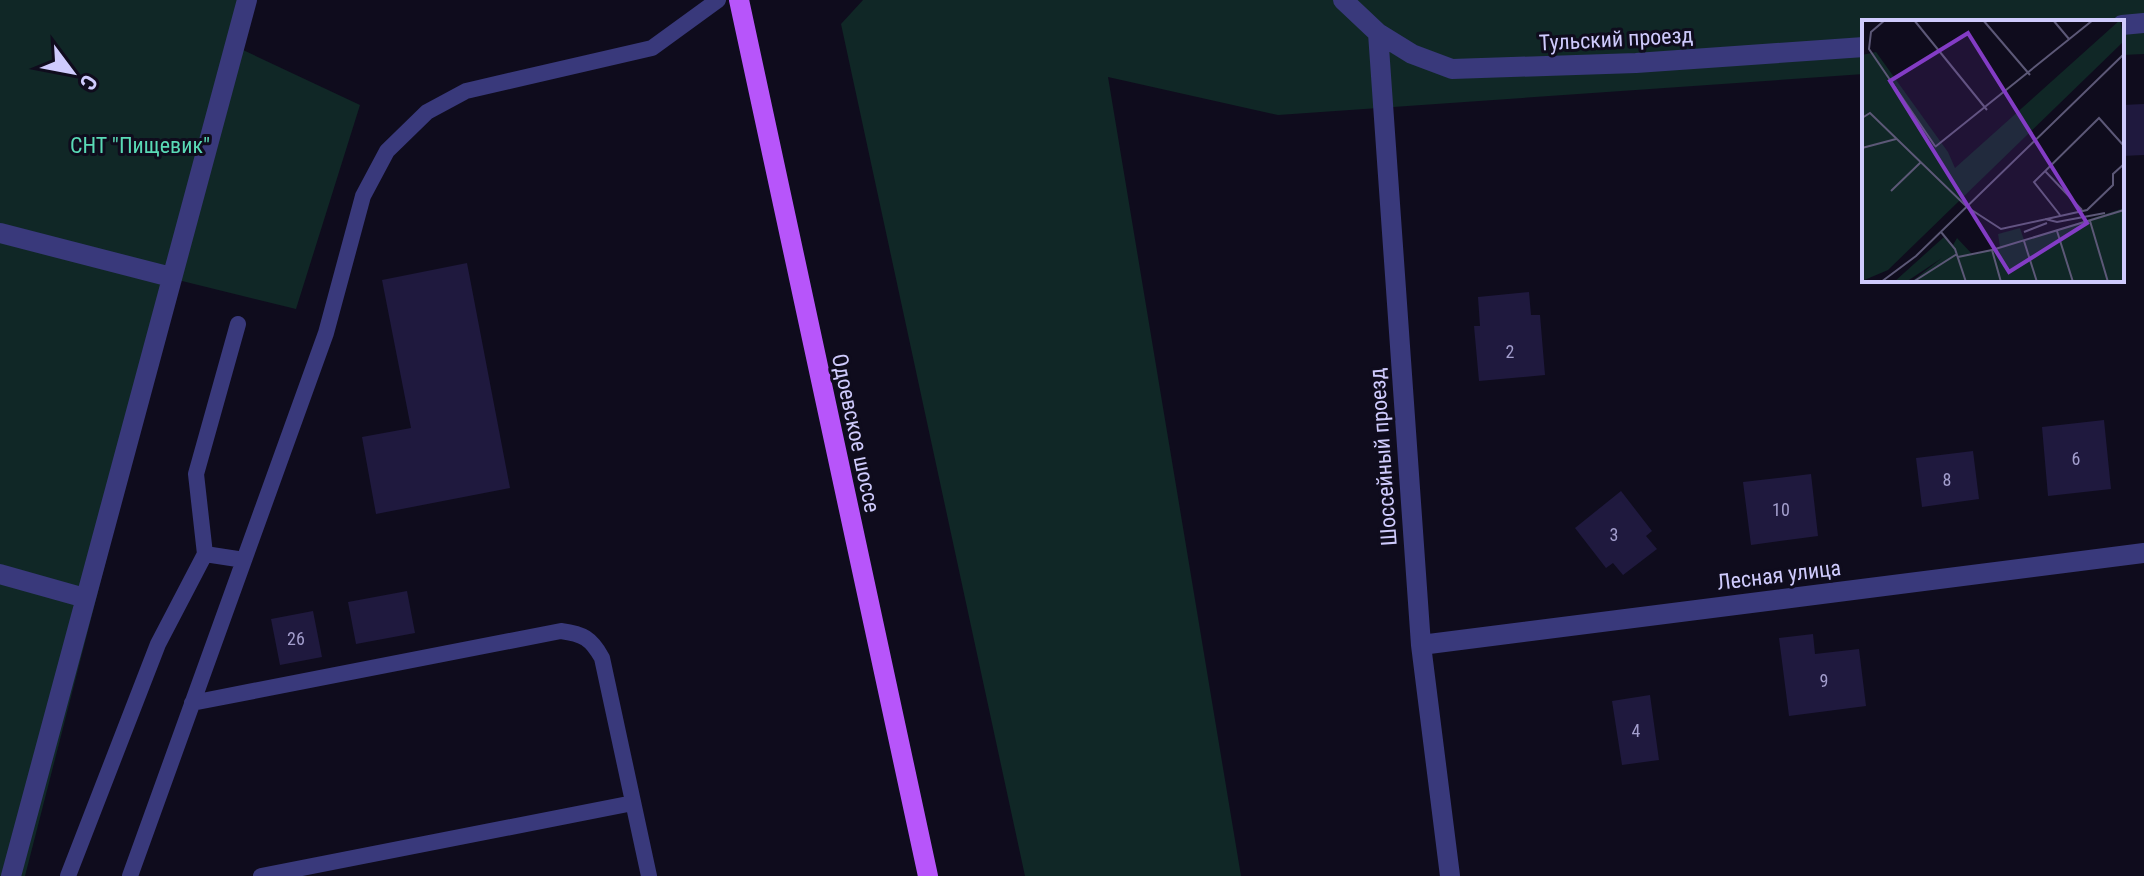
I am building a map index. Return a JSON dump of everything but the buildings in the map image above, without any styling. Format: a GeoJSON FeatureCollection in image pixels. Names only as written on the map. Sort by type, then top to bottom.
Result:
{"type":"FeatureCollection","features":[{"type":"Feature","properties":{"kind":"main road","name":"Одоевское шоссе"},"geometry":{"type":"LineString","coordinates":[[739,0],[928,876]]}},
{"type":"Feature","properties":{"kind":"street"},"geometry":{"type":"LineString","coordinates":[[11,876],[247,0]]}},
{"type":"Feature","properties":{"kind":"street","name":"Тульский проезд"},"geometry":{"type":"LineString","coordinates":[[1343,0],[1378,33],[1412,54],[1452,69],[1636,63],[1862,47]]}},
{"type":"Feature","properties":{"kind":"street"},"geometry":{"type":"LineString","coordinates":[[2124,25],[2144,23]]}},
{"type":"Feature","properties":{"kind":"street","name":"Шоссейный проезд"},"geometry":{"type":"LineString","coordinates":[[1378,33],[1421,645],[1450,876]]}},
{"type":"Feature","properties":{"kind":"street"},"geometry":{"type":"LineString","coordinates":[[0,233],[171,277]]}},
{"type":"Feature","properties":{"kind":"street","name":"Лесная улица"},"geometry":{"type":"LineString","coordinates":[[1421,645],[2144,553]]}},
{"type":"Feature","properties":{"kind":"street"},"geometry":{"type":"LineString","coordinates":[[0,574],[85,598]]}},
{"type":"Feature","properties":{"kind":"lane"},"geometry":{"type":"LineString","coordinates":[[130,876],[326,333],[363,196],[387,151],[427,112],[466,91],[652,48],[718,0]]}},
{"type":"Feature","properties":{"kind":"lane"},"geometry":{"type":"LineString","coordinates":[[68,876],[158,644],[205,554],[196,474],[238,324]]}},
{"type":"Feature","properties":{"kind":"lane"},"geometry":{"type":"LineString","coordinates":[[205,554],[244,560]]}},
{"type":"Feature","properties":{"kind":"lane"},"geometry":{"type":"LineString","coordinates":[[192,703],[561,631],[581,633],[593,641],[602,658],[649,876]]}},
{"type":"Feature","properties":{"kind":"lane"},"geometry":{"type":"LineString","coordinates":[[261,876],[633,803]]}},
{"type":"Feature","properties":{"kind":"green space","name":"СНТ \"Пищевик\""},"geometry":{"type":"Polygon","coordinates":[[[0,0],[256,0],[243,50],[360,105],[296,309],[178,280],[25,876],[0,876],[0,0]]]}},
{"type":"Feature","properties":{"kind":"green space"},"geometry":{"type":"Polygon","coordinates":[[[863,0],[2144,0],[2144,54],[2124,55],[2124,20],[1862,20],[1862,74],[1278,115],[1108,77],[1241,876],[1025,876],[841,24],[863,0]]]}}]}
